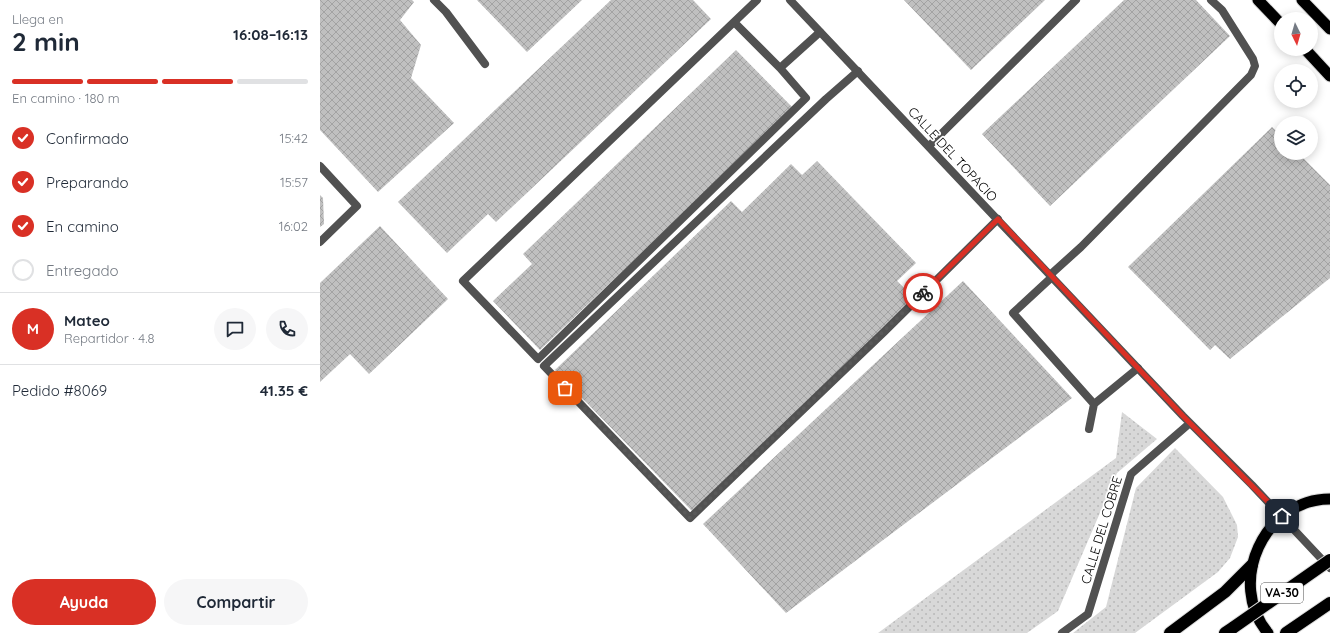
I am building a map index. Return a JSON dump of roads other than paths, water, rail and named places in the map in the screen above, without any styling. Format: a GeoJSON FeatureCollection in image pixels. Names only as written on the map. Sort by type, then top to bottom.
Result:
{"type":"FeatureCollection","features":[{"type":"Feature","properties":{"kind":"highway"},"geometry":{"type":"LineString","coordinates":[[1258,0],[1274,17]]}},
{"type":"Feature","properties":{"kind":"highway"},"geometry":{"type":"LineString","coordinates":[[1302,0],[1330,30]]}},
{"type":"Feature","properties":{"kind":"highway"},"geometry":{"type":"LineString","coordinates":[[1311,56],[1330,76]]}},
{"type":"Feature","properties":{"kind":"highway"},"geometry":{"type":"LineString","coordinates":[[1268,633],[1263,627],[1254,607],[1250,586],[1252,565],[1258,547],[1264,536],[1282,516],[1309,502],[1330,499]]}},
{"type":"Feature","properties":{"kind":"highway","name":"VA-30"},"geometry":{"type":"LineString","coordinates":[[1230,630],[1330,560]]}},
{"type":"Feature","properties":{"kind":"highway"},"geometry":{"type":"LineString","coordinates":[[1170,633],[1225,592],[1252,565]]}},
{"type":"Feature","properties":{"kind":"highway","name":"VA-30"},"geometry":{"type":"LineString","coordinates":[[1286,633],[1330,603]]}},
{"type":"Feature","properties":{"kind":"street"},"geometry":{"type":"LineString","coordinates":[[434,0],[446,12],[485,64]]}},
{"type":"Feature","properties":{"kind":"street"},"geometry":{"type":"LineString","coordinates":[[734,22],[780,68],[806,98],[538,359],[463,281],[757,0]]}},
{"type":"Feature","properties":{"kind":"street","name":"CALLE DEL TOPACIO"},"geometry":{"type":"LineString","coordinates":[[790,0],[930,146],[1190,423],[1282,516],[1330,568]]}},
{"type":"Feature","properties":{"kind":"street"},"geometry":{"type":"LineString","coordinates":[[930,146],[1076,0]]}},
{"type":"Feature","properties":{"kind":"street"},"geometry":{"type":"LineString","coordinates":[[1094,404],[1013,313],[1081,247],[1251,75],[1255,66],[1252,59],[1222,10],[1211,0]]}},
{"type":"Feature","properties":{"kind":"street"},"geometry":{"type":"LineString","coordinates":[[780,68],[820,32]]}},
{"type":"Feature","properties":{"kind":"street"},"geometry":{"type":"LineString","coordinates":[[858,71],[826,99],[544,366],[690,518],[863,352],[998,219]]}},
{"type":"Feature","properties":{"kind":"street"},"geometry":{"type":"LineString","coordinates":[[320,166],[357,206],[320,242]]}},
{"type":"Feature","properties":{"kind":"street"},"geometry":{"type":"LineString","coordinates":[[1088,429],[1094,404],[1138,368]]}},
{"type":"Feature","properties":{"kind":"street","name":"CALLE DEL COBRE"},"geometry":{"type":"LineString","coordinates":[[1062,633],[1088,614],[1131,474],[1190,423]]}}]}
